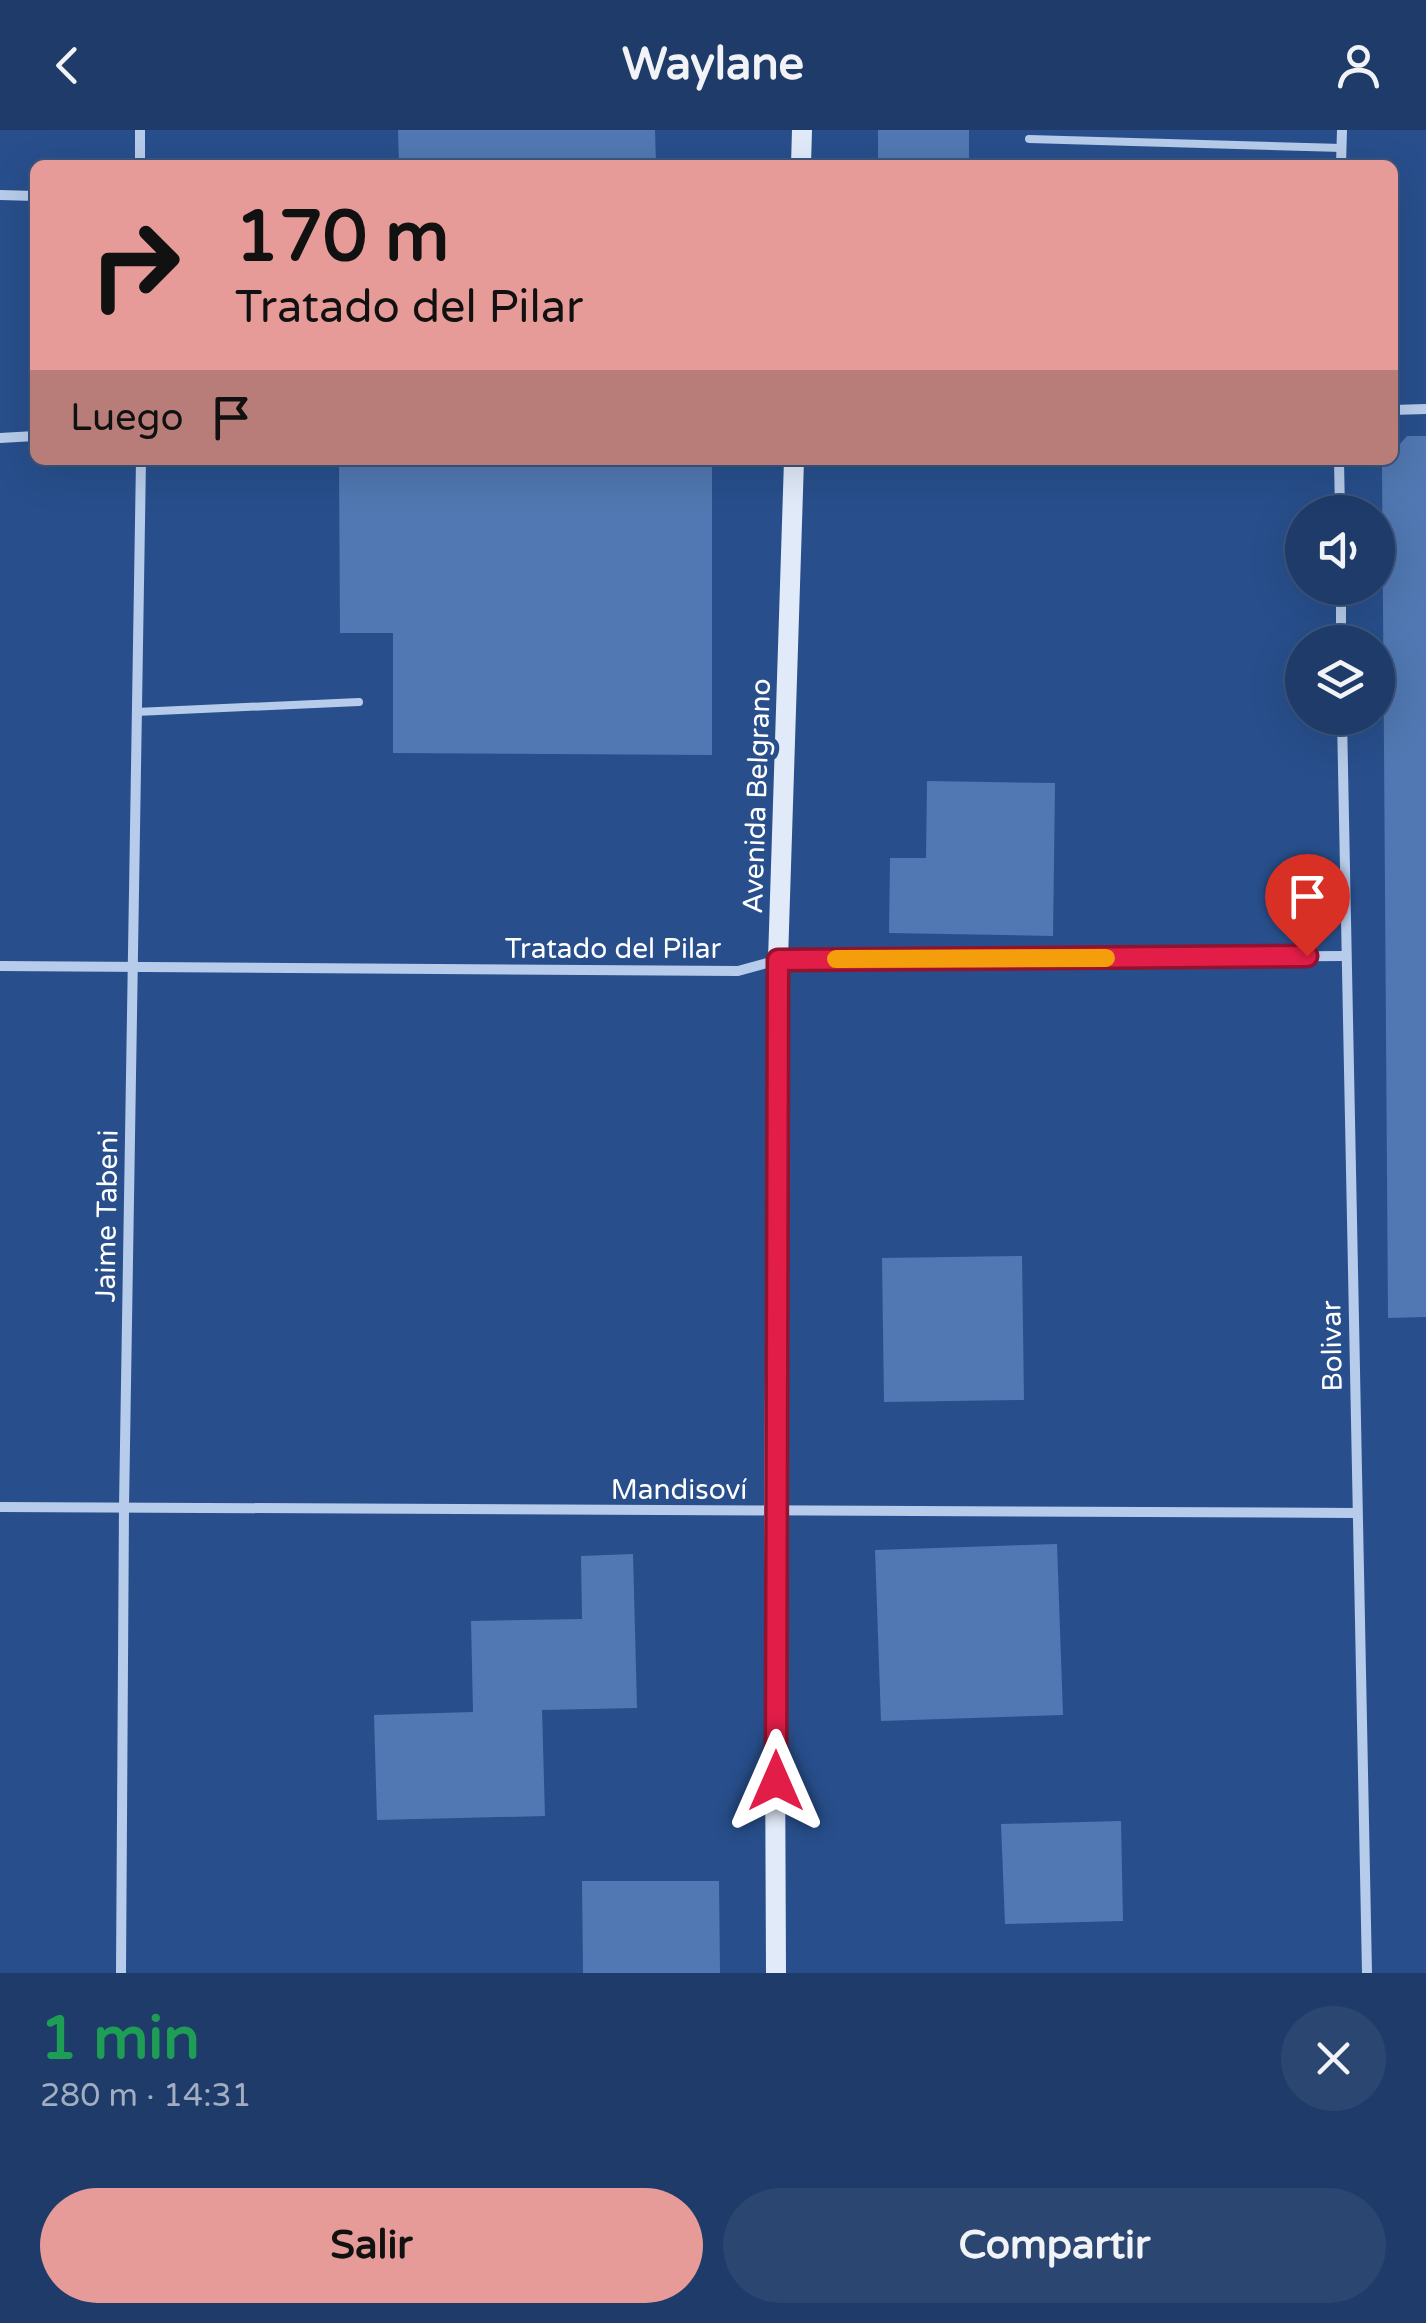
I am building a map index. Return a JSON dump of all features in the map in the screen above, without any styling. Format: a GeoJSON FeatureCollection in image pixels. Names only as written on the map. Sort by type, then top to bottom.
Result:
{"type":"FeatureCollection","features":[{"type":"Feature","properties":{"kind":"main road"},"geometry":{"type":"LineString","coordinates":[[802,130],[802,160]]}},
{"type":"Feature","properties":{"kind":"main road","name":"Avenida Belgrano"},"geometry":{"type":"LineString","coordinates":[[776,1973],[778,960],[794,465]]}},
{"type":"Feature","properties":{"kind":"street"},"geometry":{"type":"LineString","coordinates":[[140,130],[140,160]]}},
{"type":"Feature","properties":{"kind":"street"},"geometry":{"type":"LineString","coordinates":[[1342,130],[1342,160]]}},
{"type":"Feature","properties":{"kind":"street"},"geometry":{"type":"LineString","coordinates":[[0,195],[30,196]]}},
{"type":"Feature","properties":{"kind":"street"},"geometry":{"type":"LineString","coordinates":[[1398,410],[1426,410]]}},
{"type":"Feature","properties":{"kind":"street"},"geometry":{"type":"LineString","coordinates":[[0,438],[30,436]]}},
{"type":"Feature","properties":{"kind":"street","name":"Jaime Tabeni"},"geometry":{"type":"LineString","coordinates":[[121,1973],[124,1508],[141,465]]}},
{"type":"Feature","properties":{"kind":"street"},"geometry":{"type":"LineString","coordinates":[[1339,465],[1340,495]]}},
{"type":"Feature","properties":{"kind":"street","name":"Bolivar"},"geometry":{"type":"LineString","coordinates":[[1342,735],[1367,1973]]}},
{"type":"Feature","properties":{"kind":"street","name":"Tratado del Pilar"},"geometry":{"type":"LineString","coordinates":[[0,966],[738,972],[778,960],[1344,956]]}},
{"type":"Feature","properties":{"kind":"street","name":"Mandisoví"},"geometry":{"type":"LineString","coordinates":[[0,1506],[1357,1512]]}},
{"type":"Feature","properties":{"kind":"lane"},"geometry":{"type":"LineString","coordinates":[[1028,139],[1342,148]]}},
{"type":"Feature","properties":{"kind":"lane"},"geometry":{"type":"LineString","coordinates":[[136,712],[359,702]]}},
{"type":"Feature","properties":{"kind":"building"},"geometry":{"type":"Polygon","coordinates":[[[398,130],[655,130],[656,160],[399,160],[398,130]]]}},
{"type":"Feature","properties":{"kind":"building"},"geometry":{"type":"Polygon","coordinates":[[[878,130],[969,130],[969,160],[878,160],[878,130]]]}},
{"type":"Feature","properties":{"kind":"building"},"geometry":{"type":"Polygon","coordinates":[[[1407,436],[1426,436],[1426,1317],[1388,1318],[1384,735],[1395,735],[1395,625],[1383,625],[1383,605],[1395,605],[1395,495],[1382,495],[1382,465],[1398,465],[1398,446],[1407,436]]]}},
{"type":"Feature","properties":{"kind":"building"},"geometry":{"type":"Polygon","coordinates":[[[339,465],[712,465],[712,755],[393,753],[393,633],[340,633],[339,465]]]}},
{"type":"Feature","properties":{"kind":"building"},"geometry":{"type":"Polygon","coordinates":[[[927,781],[1055,783],[1053,936],[889,933],[890,858],[926,858],[927,781]]]}},
{"type":"Feature","properties":{"kind":"building"},"geometry":{"type":"Polygon","coordinates":[[[1022,1256],[1024,1400],[884,1402],[882,1258],[1022,1256]]]}},
{"type":"Feature","properties":{"kind":"building"},"geometry":{"type":"Polygon","coordinates":[[[1057,1544],[1063,1715],[881,1721],[875,1550],[1057,1544]]]}},
{"type":"Feature","properties":{"kind":"building"},"geometry":{"type":"Polygon","coordinates":[[[633,1554],[637,1708],[542,1710],[545,1816],[377,1820],[374,1715],[473,1712],[471,1621],[582,1619],[581,1556],[633,1554]]]}},
{"type":"Feature","properties":{"kind":"building"},"geometry":{"type":"Polygon","coordinates":[[[1121,1821],[1123,1921],[1005,1924],[1001,1824],[1121,1821]]]}},
{"type":"Feature","properties":{"kind":"building"},"geometry":{"type":"Polygon","coordinates":[[[582,1881],[719,1881],[720,1973],[583,1973],[582,1881]]]}},
{"type":"Feature","properties":{"kind":"slow traffic"},"geometry":{"type":"LineString","coordinates":[[836,959],[1106,958]]}},
{"type":"Feature","properties":{"kind":"route"},"geometry":{"type":"LineString","coordinates":[[776,1781],[778,960],[1307,956]]}}]}
